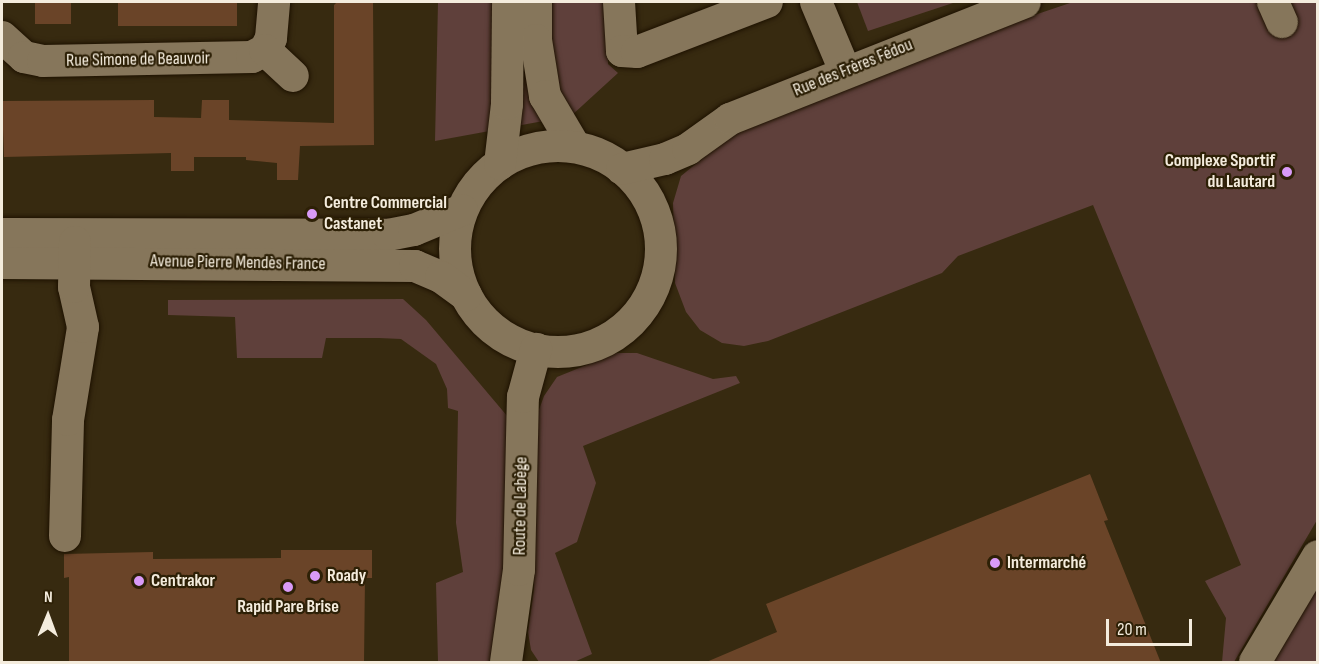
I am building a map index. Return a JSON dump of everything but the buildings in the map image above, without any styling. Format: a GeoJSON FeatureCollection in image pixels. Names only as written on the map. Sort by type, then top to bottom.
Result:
{"type":"FeatureCollection","features":[{"type":"Feature","properties":{"kind":"street"},"geometry":{"type":"LineString","coordinates":[[274,2],[271,38],[265,50],[292,76]]}},
{"type":"Feature","properties":{"kind":"street"},"geometry":{"type":"LineString","coordinates":[[500,164],[507,104],[508,2]]}},
{"type":"Feature","properties":{"kind":"street"},"geometry":{"type":"LineString","coordinates":[[536,2],[536,40],[545,96],[575,147]]}},
{"type":"Feature","properties":{"kind":"street"},"geometry":{"type":"LineString","coordinates":[[619,2],[622,51],[638,52],[767,2]]}},
{"type":"Feature","properties":{"kind":"street"},"geometry":{"type":"LineString","coordinates":[[816,2],[845,71]]}},
{"type":"Feature","properties":{"kind":"street","name":"Rue des Frères Fédou"},"geometry":{"type":"LineString","coordinates":[[621,169],[665,159],[688,149],[730,119],[845,71],[1025,2]]}},
{"type":"Feature","properties":{"kind":"street","name":"Rue Simone de Beauvoir"},"geometry":{"type":"LineString","coordinates":[[5,46],[43,61],[235,60],[252,57],[265,50]]}},
{"type":"Feature","properties":{"kind":"street"},"geometry":{"type":"LineString","coordinates":[[575,147],[605,157],[621,169],[649,200],[660,232],[660,265],[650,297],[629,323],[602,342],[569,351],[536,349],[507,339],[483,320],[466,295],[456,267],[455,238],[462,210],[473,189],[500,164],[529,149],[575,147]]}},
{"type":"Feature","properties":{"kind":"street","name":"Rue des Frères Fédou"},"geometry":{"type":"LineString","coordinates":[[649,200],[688,149]]}},
{"type":"Feature","properties":{"kind":"street","name":"Avenue Pierre Mendès France"},"geometry":{"type":"LineString","coordinates":[[2,234],[388,235],[414,230],[462,210]]}},
{"type":"Feature","properties":{"kind":"street"},"geometry":{"type":"LineString","coordinates":[[65,536],[68,420],[83,327],[74,287],[75,233]]}},
{"type":"Feature","properties":{"kind":"street","name":"Avenue Pierre Mendès France"},"geometry":{"type":"LineString","coordinates":[[2,263],[76,264],[138,261],[415,266],[441,277],[466,295]]}},
{"type":"Feature","properties":{"kind":"street","name":"Route de Labège"},"geometry":{"type":"LineString","coordinates":[[506,663],[519,570],[523,397],[536,349]]}},
{"type":"Feature","properties":{"kind":"street"},"geometry":{"type":"LineString","coordinates":[[1255,663],[1317,556]]}},
{"type":"Feature","properties":{"kind":"shaded area"},"geometry":{"type":"Polygon","coordinates":[[[438,2],[608,2],[608,64],[618,73],[571,116],[435,141],[438,2]]]}},
{"type":"Feature","properties":{"kind":"shaded area"},"geometry":{"type":"Polygon","coordinates":[[[857,2],[956,2],[868,31],[857,2]]]}},
{"type":"Feature","properties":{"kind":"shaded area"},"geometry":{"type":"Polygon","coordinates":[[[1073,2],[1317,2],[1317,520],[1234,662],[1222,662],[1226,618],[1205,581],[1241,565],[1093,205],[958,256],[942,273],[768,341],[744,346],[722,343],[700,330],[686,312],[675,283],[673,203],[681,176],[736,131],[924,52],[1073,2]]]}},
{"type":"Feature","properties":{"kind":"shaded area"},"geometry":{"type":"Polygon","coordinates":[[[403,299],[426,320],[508,417],[504,596],[495,662],[438,662],[436,583],[463,572],[456,523],[458,411],[448,408],[447,389],[436,364],[401,339],[379,338],[326,338],[322,358],[237,358],[235,317],[168,315],[168,300],[403,299]]]}},
{"type":"Feature","properties":{"kind":"shaded area"},"geometry":{"type":"Polygon","coordinates":[[[616,353],[637,353],[713,379],[736,376],[740,383],[583,446],[596,483],[577,542],[555,553],[592,654],[574,662],[539,662],[531,650],[528,632],[534,589],[536,418],[544,396],[557,377],[616,353]]]}},
{"type":"Feature","properties":{"kind":"shaded area"},"geometry":{"type":"Polygon","coordinates":[[[1317,580],[1317,662],[1272,662],[1317,580]]]}},
{"type":"Feature","properties":{"kind":"place","name":"Complexe Sportif du Lautard"},"geometry":{"type":"Point","coordinates":[1287,172]}},
{"type":"Feature","properties":{"kind":"place","name":"Centre Commercial Castanet"},"geometry":{"type":"Point","coordinates":[312,214]}},
{"type":"Feature","properties":{"kind":"place","name":"Intermarché"},"geometry":{"type":"Point","coordinates":[995,563]}},
{"type":"Feature","properties":{"kind":"place","name":"Roady"},"geometry":{"type":"Point","coordinates":[315,576]}},
{"type":"Feature","properties":{"kind":"place","name":"Centrakor"},"geometry":{"type":"Point","coordinates":[139,581]}},
{"type":"Feature","properties":{"kind":"place","name":"Rapid Pare Brise"},"geometry":{"type":"Point","coordinates":[288,587]}}]}
